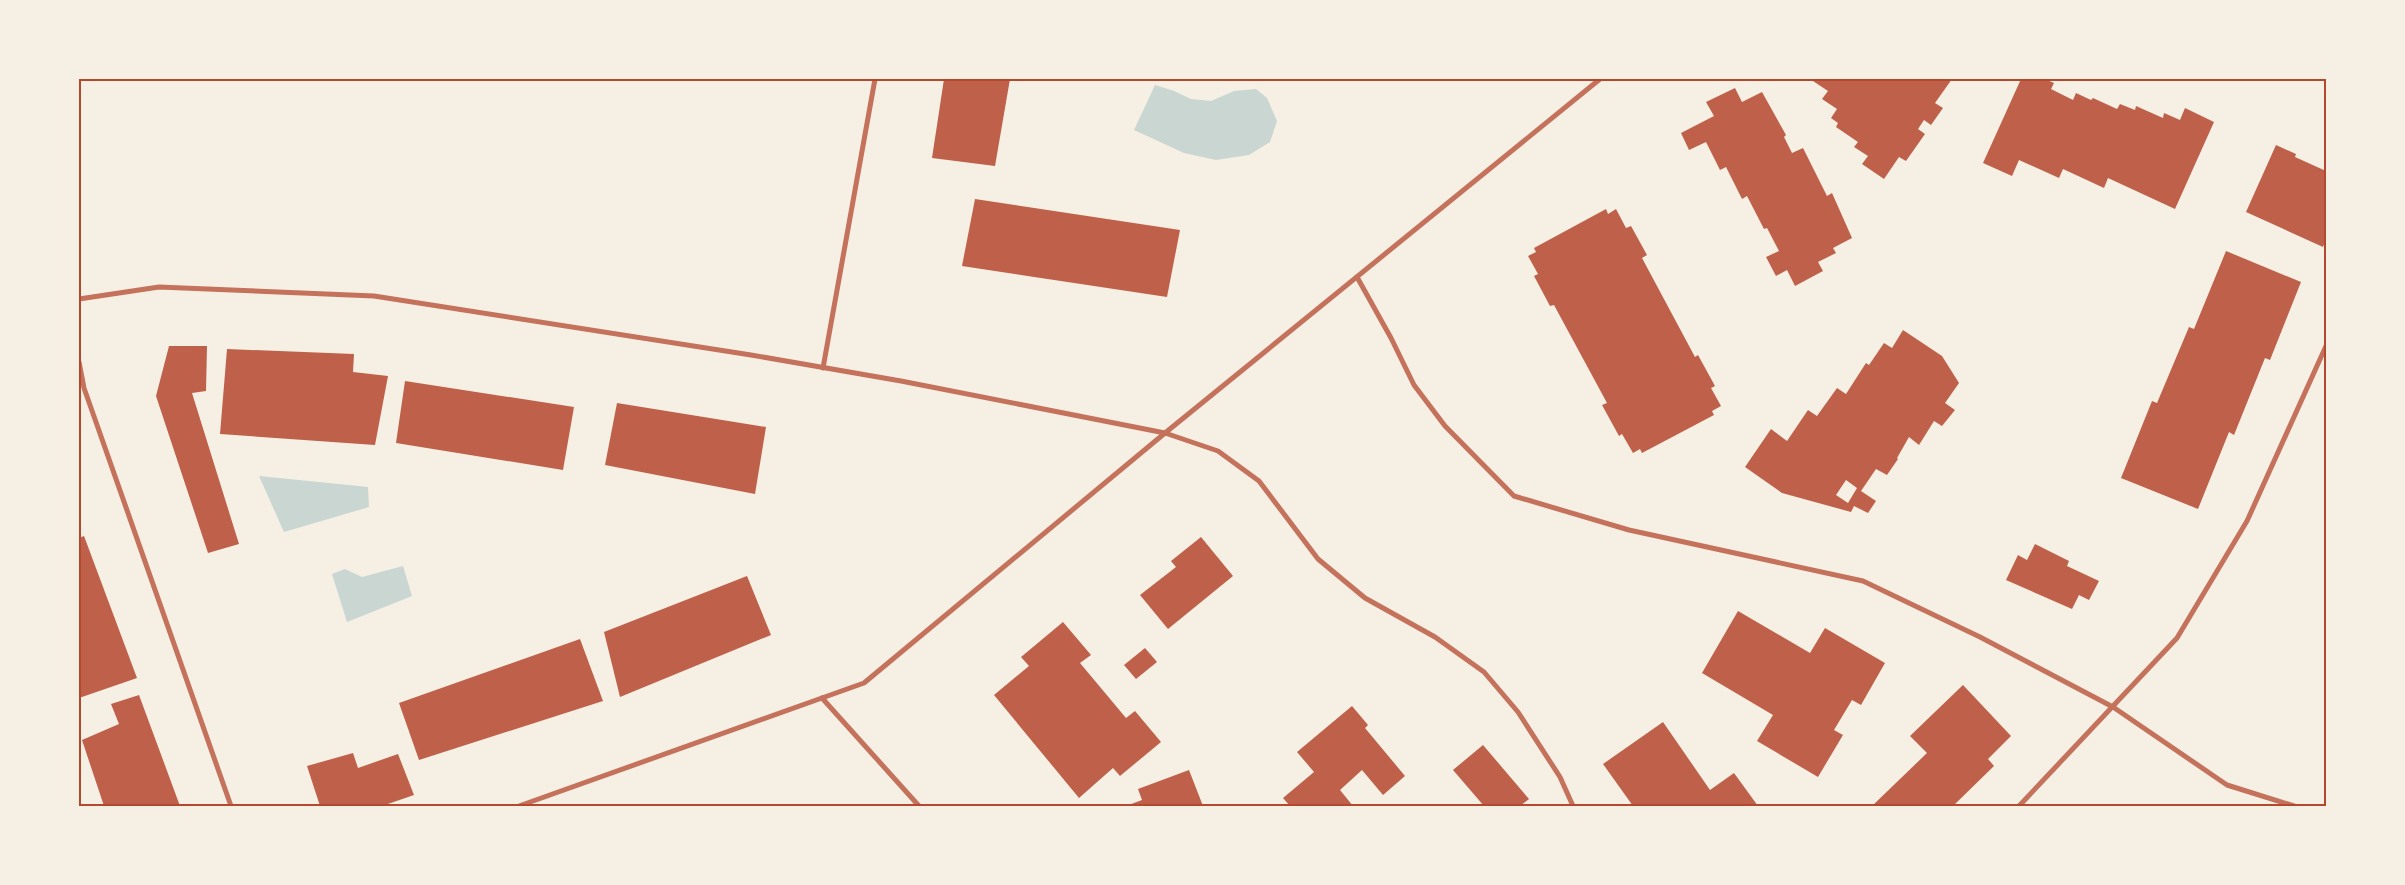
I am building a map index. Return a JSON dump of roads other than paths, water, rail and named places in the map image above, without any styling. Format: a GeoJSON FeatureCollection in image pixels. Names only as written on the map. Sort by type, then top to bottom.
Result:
{"type":"FeatureCollection","features":[{"type":"Feature","properties":{"kind":"street"},"geometry":{"type":"LineString","coordinates":[[823,368],[875,79]]}},
{"type":"Feature","properties":{"kind":"street"},"geometry":{"type":"LineString","coordinates":[[519,806],[864,683],[1165,433],[1600,79]]}},
{"type":"Feature","properties":{"kind":"street"},"geometry":{"type":"LineString","coordinates":[[1357,277],[1391,338],[1414,385],[1445,426],[1514,496],[1629,530],[1863,581],[1980,637],[2113,706],[2227,786],[2294,806]]}},
{"type":"Feature","properties":{"kind":"street"},"geometry":{"type":"LineString","coordinates":[[79,299],[159,288],[374,296],[823,368],[1165,433],[1218,452],[1259,481],[1318,559],[1365,598],[1435,637],[1484,672],[1518,712],[1560,777],[1573,806]]}},
{"type":"Feature","properties":{"kind":"street"},"geometry":{"type":"LineString","coordinates":[[2019,806],[2177,638],[2247,521],[2326,346]]}},
{"type":"Feature","properties":{"kind":"street"},"geometry":{"type":"LineString","coordinates":[[79,362],[84,388],[231,806]]}},
{"type":"Feature","properties":{"kind":"street"},"geometry":{"type":"LineString","coordinates":[[822,698],[919,806]]}}]}
